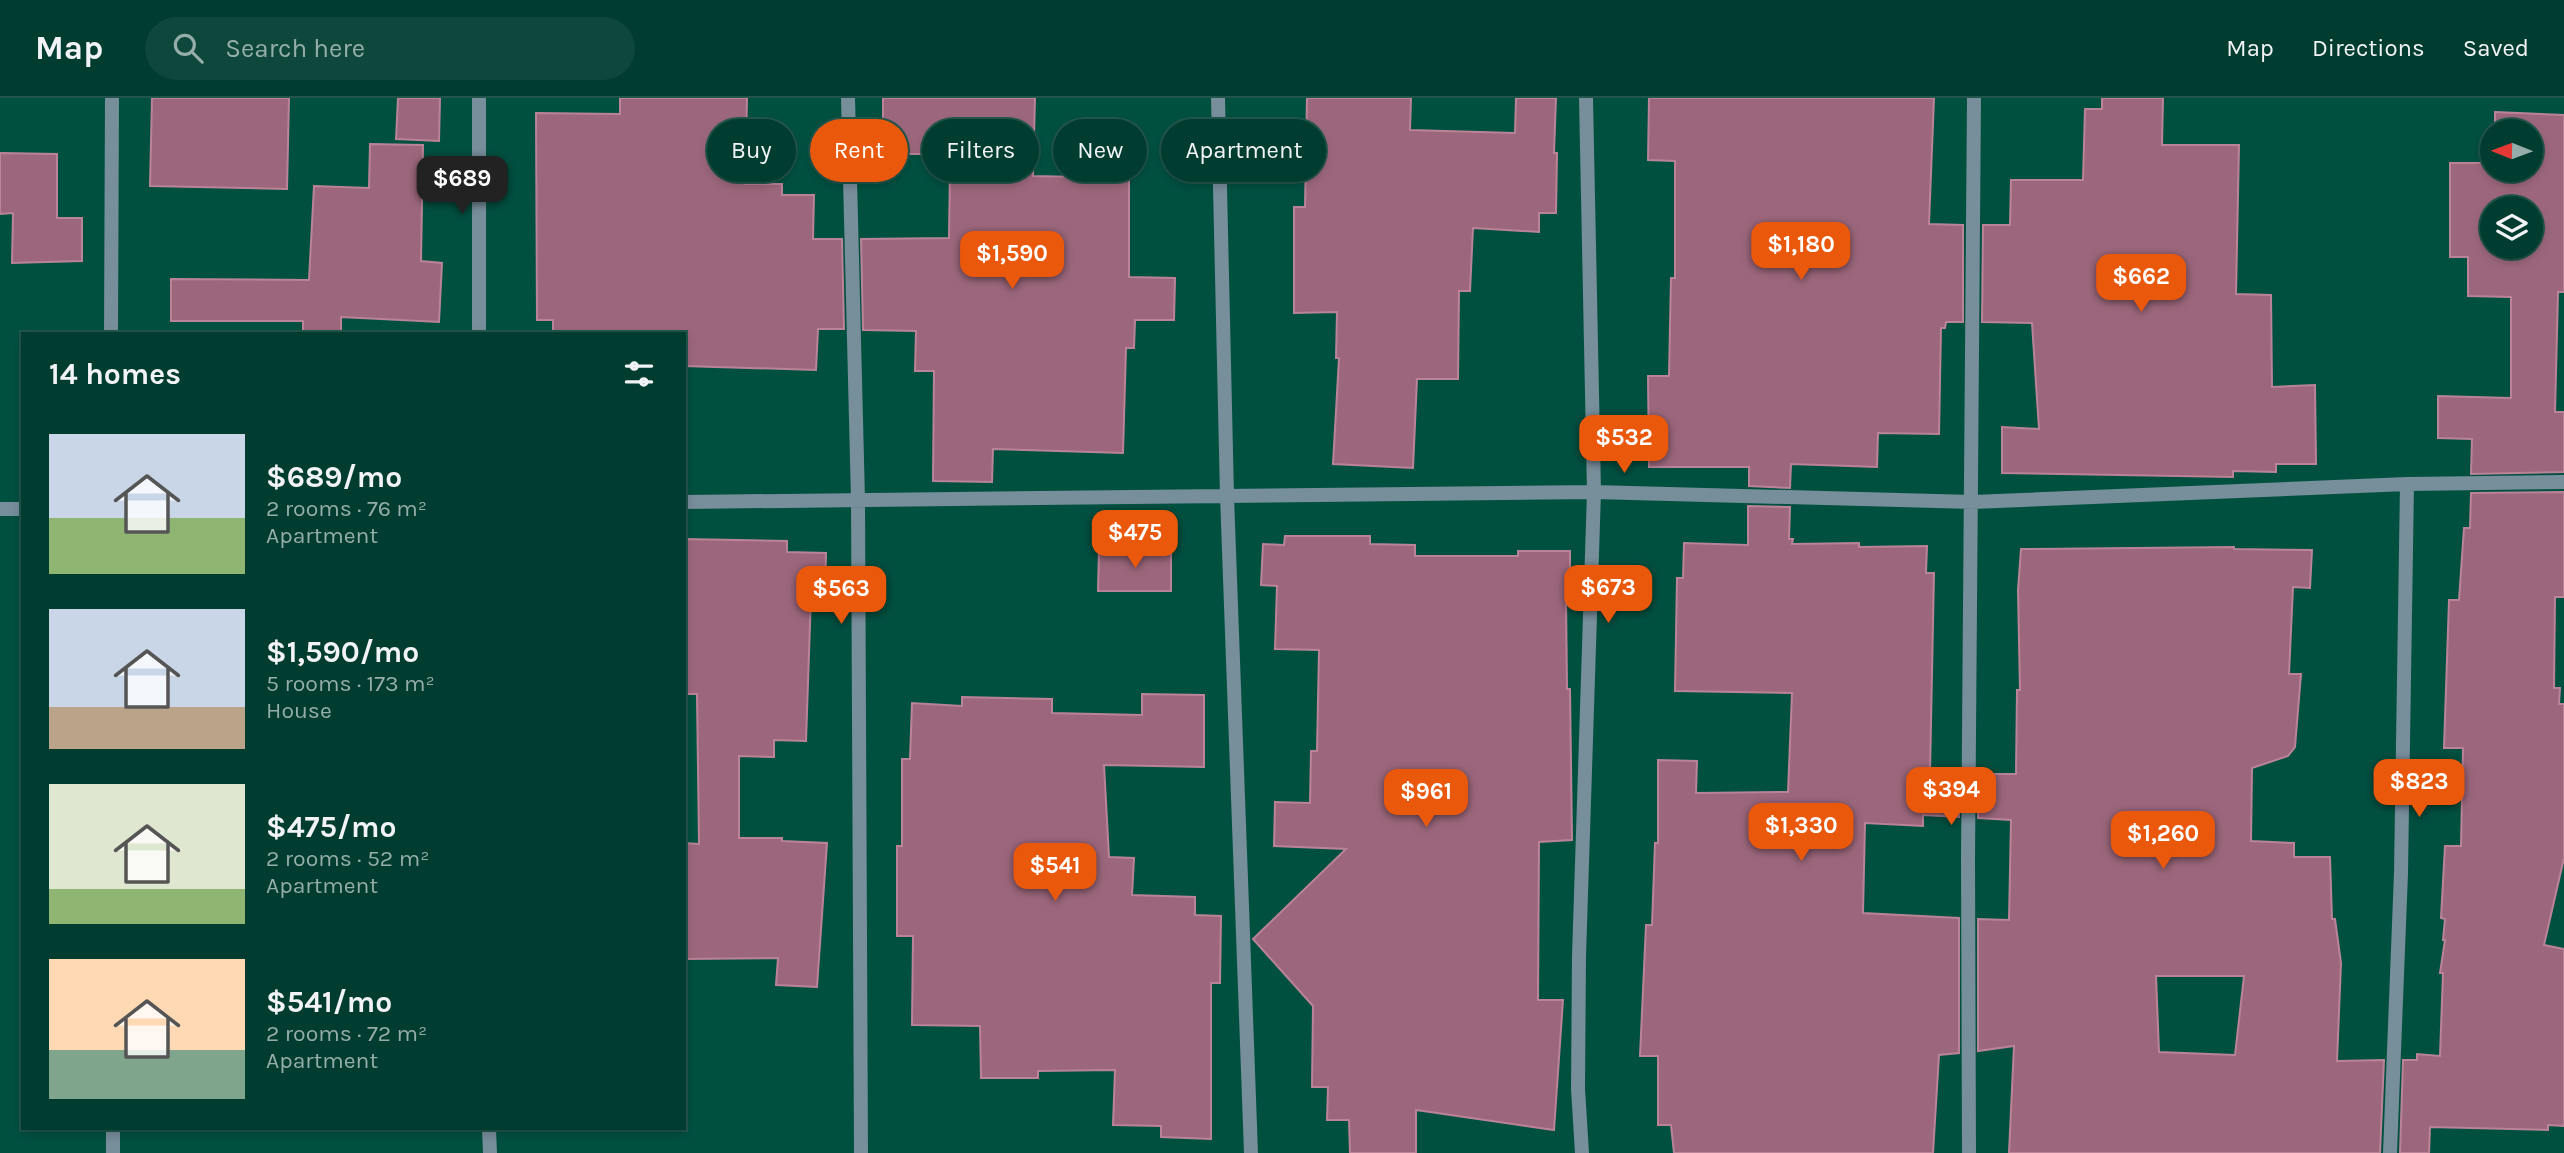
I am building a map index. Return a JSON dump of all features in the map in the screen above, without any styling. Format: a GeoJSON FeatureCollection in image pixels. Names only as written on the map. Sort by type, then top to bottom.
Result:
{"type":"FeatureCollection","features":[{"type":"Feature","properties":{"kind":"street"},"geometry":{"type":"LineString","coordinates":[[111,332],[112,98]]}},
{"type":"Feature","properties":{"kind":"street"},"geometry":{"type":"LineString","coordinates":[[479,98],[479,332]]}},
{"type":"Feature","properties":{"kind":"street"},"geometry":{"type":"LineString","coordinates":[[848,98],[858,500],[862,1153]]}},
{"type":"Feature","properties":{"kind":"street"},"geometry":{"type":"LineString","coordinates":[[1218,98],[1227,496],[1251,1153]]}},
{"type":"Feature","properties":{"kind":"street"},"geometry":{"type":"LineString","coordinates":[[1583,1153],[1578,1089],[1579,956],[1594,492],[1586,98]]}},
{"type":"Feature","properties":{"kind":"street"},"geometry":{"type":"LineString","coordinates":[[1969,1153],[1968,860],[1973,502],[1974,98]]}},
{"type":"Feature","properties":{"kind":"street"},"geometry":{"type":"LineString","coordinates":[[686,502],[1594,492],[1973,502],[2407,484],[2564,482]]}},
{"type":"Feature","properties":{"kind":"street"},"geometry":{"type":"LineString","coordinates":[[2390,1153],[2401,873],[2407,484]]}},
{"type":"Feature","properties":{"kind":"street"},"geometry":{"type":"LineString","coordinates":[[0,509],[21,509]]}},
{"type":"Feature","properties":{"kind":"street"},"geometry":{"type":"LineString","coordinates":[[113,1130],[113,1153]]}},
{"type":"Feature","properties":{"kind":"street"},"geometry":{"type":"LineString","coordinates":[[489,1130],[490,1153]]}},
{"type":"Feature","properties":{"kind":"building"},"geometry":{"type":"Polygon","coordinates":[[[152,98],[289,98],[287,189],[150,186],[152,98]]]}},
{"type":"Feature","properties":{"kind":"building"},"geometry":{"type":"Polygon","coordinates":[[[398,98],[440,98],[439,141],[396,139],[398,98]]]}},
{"type":"Feature","properties":{"kind":"building"},"geometry":{"type":"Polygon","coordinates":[[[620,98],[747,98],[747,119],[707,119],[707,182],[782,184],[782,195],[814,195],[813,239],[842,239],[844,329],[818,329],[816,370],[686,366],[686,332],[553,332],[553,320],[537,320],[536,113],[620,114],[620,98]]]}},
{"type":"Feature","properties":{"kind":"building"},"geometry":{"type":"Polygon","coordinates":[[[883,98],[1035,98],[1034,119],[922,119],[922,154],[908,154],[908,119],[883,119],[883,98]]]}},
{"type":"Feature","properties":{"kind":"building"},"geometry":{"type":"Polygon","coordinates":[[[1307,98],[1411,98],[1410,130],[1515,133],[1516,98],[1556,98],[1556,213],[1539,213],[1539,232],[1473,228],[1470,291],[1459,291],[1458,379],[1417,379],[1413,468],[1333,464],[1339,358],[1336,358],[1337,312],[1294,313],[1294,207],[1305,207],[1305,182],[1326,182],[1326,119],[1307,119],[1307,98]]]}},
{"type":"Feature","properties":{"kind":"building"},"geometry":{"type":"Polygon","coordinates":[[[1649,98],[1934,98],[1929,224],[1963,225],[1963,322],[1946,322],[1945,328],[1941,328],[1939,434],[1878,433],[1877,467],[1791,464],[1790,488],[1749,486],[1749,467],[1649,467],[1648,376],[1669,376],[1671,278],[1675,278],[1675,161],[1648,160],[1649,98]]]}},
{"type":"Feature","properties":{"kind":"building"},"geometry":{"type":"Polygon","coordinates":[[[2102,98],[2163,98],[2162,145],[2239,145],[2236,294],[2271,295],[2272,387],[2315,385],[2316,464],[2276,464],[2276,472],[2233,471],[2233,477],[2002,473],[2002,427],[2039,429],[2032,323],[1982,322],[1983,225],[2010,225],[2011,180],[2083,180],[2085,109],[2102,109],[2102,98]]]}},
{"type":"Feature","properties":{"kind":"building"},"geometry":{"type":"Polygon","coordinates":[[[2495,112],[2564,115],[2564,292],[2558,292],[2555,412],[2564,412],[2564,472],[2471,474],[2472,439],[2438,438],[2438,396],[2511,398],[2511,297],[2468,296],[2468,257],[2450,257],[2450,163],[2480,163],[2480,182],[2543,182],[2543,119],[2495,119],[2495,112]]]}},
{"type":"Feature","properties":{"kind":"building"},"geometry":{"type":"Polygon","coordinates":[[[370,144],[423,145],[421,261],[442,263],[439,322],[341,317],[341,332],[303,332],[303,321],[171,321],[171,279],[309,280],[314,186],[369,188],[370,144]]]}},
{"type":"Feature","properties":{"kind":"building"},"geometry":{"type":"Polygon","coordinates":[[[0,153],[57,154],[57,218],[82,218],[82,261],[12,263],[13,213],[0,214],[0,153]]]}},
{"type":"Feature","properties":{"kind":"building"},"geometry":{"type":"Polygon","coordinates":[[[1039,176],[1053,176],[1053,182],[1129,182],[1129,277],[1175,278],[1174,320],[1135,320],[1134,348],[1126,348],[1123,453],[993,449],[992,482],[933,481],[934,371],[915,371],[916,331],[863,330],[861,239],[949,238],[950,182],[1039,182],[1039,176]]]}},
{"type":"Feature","properties":{"kind":"building"},"geometry":{"type":"Polygon","coordinates":[[[2564,492],[2564,597],[2555,597],[2554,688],[2560,688],[2559,704],[2564,704],[2564,858],[2544,945],[2564,949],[2564,1126],[2548,1125],[2548,1130],[2430,1127],[2429,1153],[2400,1153],[2403,1060],[2417,1060],[2417,1054],[2440,1056],[2443,973],[2440,973],[2445,940],[2445,919],[2441,918],[2445,846],[2461,846],[2463,748],[2444,748],[2449,600],[2459,600],[2464,528],[2470,528],[2471,493],[2564,492]]]}},
{"type":"Feature","properties":{"kind":"building"},"geometry":{"type":"Polygon","coordinates":[[[1748,506],[1790,507],[1789,539],[1793,539],[1792,544],[1927,546],[1926,573],[1934,573],[1930,773],[1959,773],[1959,817],[1923,815],[1923,826],[1865,823],[1863,913],[1959,918],[1959,1053],[1939,1055],[1933,1153],[1674,1153],[1671,1125],[1658,1125],[1658,1056],[1640,1056],[1646,925],[1652,925],[1655,843],[1658,843],[1658,760],[1697,761],[1696,793],[1788,792],[1792,693],[1675,691],[1677,578],[1683,578],[1684,543],[1748,545],[1748,506]]]}},
{"type":"Feature","properties":{"kind":"building"},"geometry":{"type":"Polygon","coordinates":[[[1285,536],[1370,536],[1370,544],[1415,545],[1415,556],[1518,556],[1518,551],[1570,551],[1570,598],[1566,598],[1572,840],[1539,842],[1538,1000],[1563,1000],[1554,1130],[1416,1110],[1416,1153],[1350,1153],[1349,1120],[1327,1120],[1328,1087],[1312,1087],[1313,1006],[1253,939],[1346,849],[1274,846],[1275,802],[1310,803],[1311,751],[1317,751],[1319,650],[1275,649],[1277,586],[1261,585],[1263,544],[1284,545],[1285,536]]]}},
{"type":"Feature","properties":{"kind":"building"},"geometry":{"type":"Polygon","coordinates":[[[686,539],[787,541],[787,552],[826,553],[825,595],[811,595],[806,741],[774,740],[774,757],[739,756],[739,838],[782,838],[782,841],[827,843],[817,987],[776,985],[778,958],[686,959],[686,843],[699,844],[697,694],[686,694],[686,539]]]}},
{"type":"Feature","properties":{"kind":"building"},"geometry":{"type":"Polygon","coordinates":[[[2234,547],[2312,550],[2310,588],[2293,587],[2289,674],[2301,674],[2295,747],[2288,756],[2252,768],[2251,841],[2294,843],[2294,857],[2330,857],[2332,919],[2335,919],[2341,963],[2337,1061],[2384,1060],[2380,1153],[2009,1153],[2014,1046],[1978,1051],[1978,919],[2009,920],[2011,820],[1978,818],[1978,774],[2016,774],[2017,690],[2020,690],[2018,590],[2021,549],[2234,547]],[[2156,976],[2159,1052],[2235,1055],[2244,976],[2156,976]]]}},
{"type":"Feature","properties":{"kind":"building"},"geometry":{"type":"Polygon","coordinates":[[[1099,549],[1171,549],[1171,591],[1098,591],[1099,549]]]}},
{"type":"Feature","properties":{"kind":"building"},"geometry":{"type":"Polygon","coordinates":[[[1142,694],[1204,695],[1204,767],[1104,765],[1109,857],[1134,858],[1132,895],[1195,897],[1195,915],[1221,916],[1220,983],[1211,983],[1211,1139],[1161,1137],[1161,1126],[1113,1125],[1115,1070],[1038,1071],[1038,1078],[981,1078],[980,1026],[912,1025],[913,936],[897,936],[897,846],[902,846],[902,759],[910,759],[912,703],[962,706],[962,697],[1052,699],[1052,713],[1142,715],[1142,694]]]}}]}
